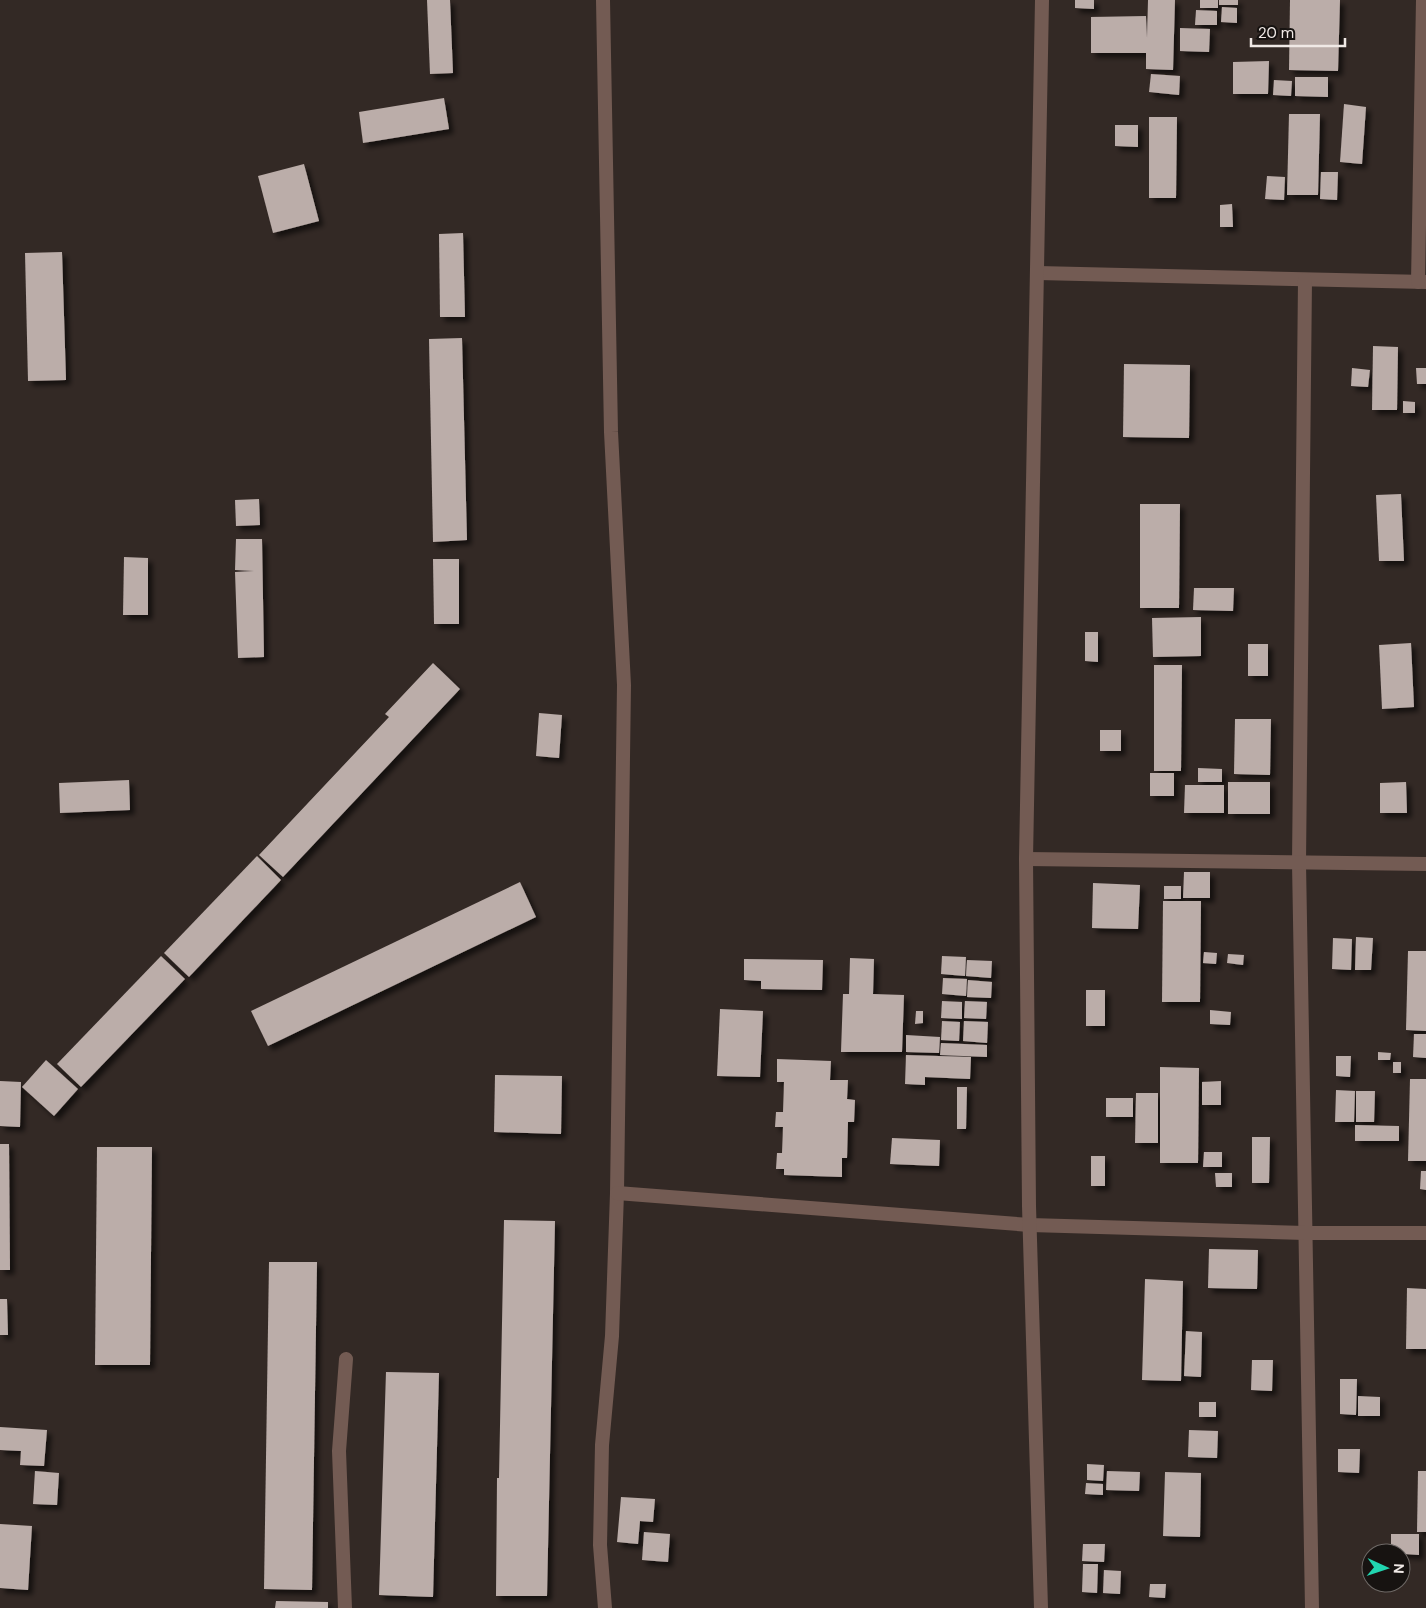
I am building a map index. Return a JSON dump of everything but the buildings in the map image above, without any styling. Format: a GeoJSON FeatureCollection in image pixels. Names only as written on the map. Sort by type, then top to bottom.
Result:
{"type":"FeatureCollection","features":[{"type":"Feature","properties":{"kind":"street"},"geometry":{"type":"LineString","coordinates":[[603,0],[611,432],[624,685],[617,1193],[612,1336],[602,1445],[600,1545],[605,1608]]}},
{"type":"Feature","properties":{"kind":"street"},"geometry":{"type":"LineString","coordinates":[[1041,1608],[1030,1225],[1026,859],[1042,0]]}},
{"type":"Feature","properties":{"kind":"street"},"geometry":{"type":"LineString","coordinates":[[1038,273],[1422,282],[1423,0]]}},
{"type":"Feature","properties":{"kind":"street"},"geometry":{"type":"LineString","coordinates":[[1305,280],[1299,862],[1312,1608]]}},
{"type":"Feature","properties":{"kind":"street"},"geometry":{"type":"LineString","coordinates":[[1026,859],[1426,864]]}},
{"type":"Feature","properties":{"kind":"street"},"geometry":{"type":"LineString","coordinates":[[617,1193],[1030,1225],[1305,1233],[1426,1233]]}},
{"type":"Feature","properties":{"kind":"street"},"geometry":{"type":"LineString","coordinates":[[345,1608],[339,1451],[346,1359]]}}]}
